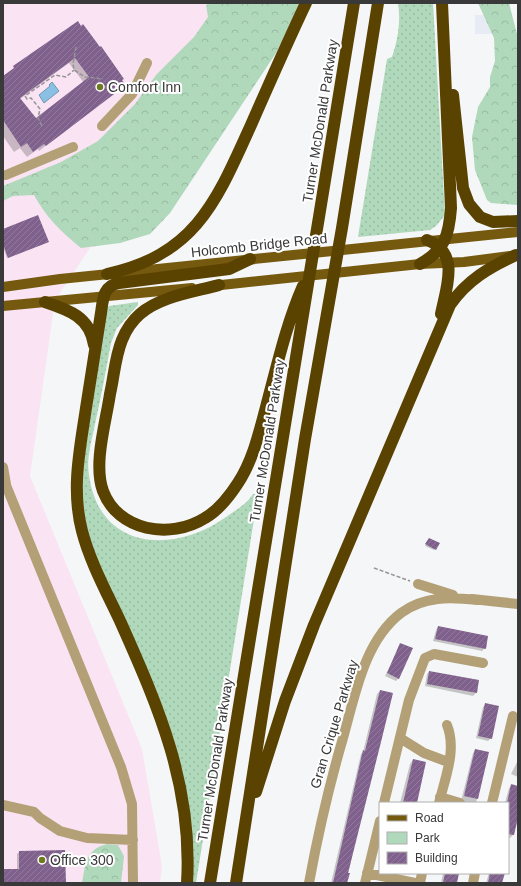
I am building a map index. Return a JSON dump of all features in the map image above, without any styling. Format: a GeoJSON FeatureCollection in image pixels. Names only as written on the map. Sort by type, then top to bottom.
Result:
{"type":"FeatureCollection","features":[{"type":"Feature","properties":{"kind":"highway"},"geometry":{"type":"LineString","coordinates":[[106,274],[133,267],[162,253],[186,235],[208,210],[228,176],[306,3]]}},
{"type":"Feature","properties":{"kind":"highway","name":"Turner McDonald Parkway"},"geometry":{"type":"LineString","coordinates":[[210,883],[354,3]]}},
{"type":"Feature","properties":{"kind":"highway"},"geometry":{"type":"LineString","coordinates":[[236,883],[305,439],[342,228],[378,3]]}},
{"type":"Feature","properties":{"kind":"highway"},"geometry":{"type":"LineString","coordinates":[[442,3],[461,168],[466,196],[474,211],[484,219],[500,223],[518,221]]}},
{"type":"Feature","properties":{"kind":"highway"},"geometry":{"type":"LineString","coordinates":[[420,264],[434,255],[443,243],[449,228],[451,208],[442,3]]}},
{"type":"Feature","properties":{"kind":"highway"},"geometry":{"type":"LineString","coordinates":[[427,240],[443,243]]}},
{"type":"Feature","properties":{"kind":"highway"},"geometry":{"type":"LineString","coordinates":[[437,335],[448,279],[448,263],[443,243]]}},
{"type":"Feature","properties":{"kind":"highway"},"geometry":{"type":"LineString","coordinates":[[245,826],[293,676],[450,305],[458,293],[479,275],[517,255]]}},
{"type":"Feature","properties":{"kind":"highway"},"geometry":{"type":"LineString","coordinates":[[187,883],[187,851],[183,808],[171,747],[150,688],[88,547],[79,515],[76,484],[77,468],[104,296],[108,288],[116,284],[229,269],[250,259]]}},
{"type":"Feature","properties":{"kind":"highway"},"geometry":{"type":"LineString","coordinates":[[219,285],[163,301],[150,307],[132,323],[121,342],[104,431],[100,476],[102,490],[112,506],[121,516],[140,526],[154,529],[169,529],[197,522],[221,506],[237,485],[253,452],[286,333],[311,268]]}},
{"type":"Feature","properties":{"kind":"highway"},"geometry":{"type":"LineString","coordinates":[[45,302],[71,311],[82,318],[91,333],[94,357]]}},
{"type":"Feature","properties":{"kind":"main road"},"geometry":{"type":"LineString","coordinates":[[443,243],[518,232]]}},
{"type":"Feature","properties":{"kind":"main road","name":"Holcomb Bridge Road"},"geometry":{"type":"LineString","coordinates":[[3,287],[106,274],[387,246],[427,240]]}},
{"type":"Feature","properties":{"kind":"main road"},"geometry":{"type":"LineString","coordinates":[[3,306],[517,255]]}},
{"type":"Feature","properties":{"kind":"street"},"geometry":{"type":"LineString","coordinates":[[102,126],[132,94],[147,63]]}},
{"type":"Feature","properties":{"kind":"street"},"geometry":{"type":"LineString","coordinates":[[6,175],[73,147]]}},
{"type":"Feature","properties":{"kind":"street"},"geometry":{"type":"LineString","coordinates":[[3,467],[5,489]]}},
{"type":"Feature","properties":{"kind":"street"},"geometry":{"type":"LineString","coordinates":[[3,478],[5,489],[121,767],[132,804],[133,883]]}},
{"type":"Feature","properties":{"kind":"street"},"geometry":{"type":"LineString","coordinates":[[418,584],[477,600],[518,604]]}},
{"type":"Feature","properties":{"kind":"street","name":"Gran Crique Parkway"},"geometry":{"type":"LineString","coordinates":[[309,883],[326,803],[350,710],[364,667],[379,638],[397,616],[421,602],[450,598],[477,600]]}},
{"type":"Feature","properties":{"kind":"street"},"geometry":{"type":"LineString","coordinates":[[384,802],[411,695],[427,656],[434,654],[483,663]]}},
{"type":"Feature","properties":{"kind":"street"},"geometry":{"type":"LineString","coordinates":[[492,802],[513,716]]}},
{"type":"Feature","properties":{"kind":"street"},"geometry":{"type":"LineString","coordinates":[[447,725],[452,743],[439,800],[453,802]]}},
{"type":"Feature","properties":{"kind":"street"},"geometry":{"type":"LineString","coordinates":[[400,738],[424,753],[448,762]]}},
{"type":"Feature","properties":{"kind":"street"},"geometry":{"type":"LineString","coordinates":[[3,805],[34,812],[40,818],[60,831],[87,838],[115,838],[133,840]]}},
{"type":"Feature","properties":{"kind":"street"},"geometry":{"type":"LineString","coordinates":[[379,825],[366,878],[415,883]]}},
{"type":"Feature","properties":{"kind":"path"},"geometry":{"type":"LineString","coordinates":[[76,46],[73,64],[74,70],[85,77],[103,80]]}},
{"type":"Feature","properties":{"kind":"path"},"geometry":{"type":"LineString","coordinates":[[42,126],[38,118],[40,109],[31,98],[27,99],[25,96],[55,74],[66,77],[74,70]]}},
{"type":"Feature","properties":{"kind":"path"},"geometry":{"type":"LineString","coordinates":[[374,568],[418,584]]}},
{"type":"Feature","properties":{"kind":"shaded area"},"geometry":{"type":"Polygon","coordinates":[[[3,3],[255,3],[55,300],[30,476],[142,749],[162,866],[160,883],[3,883],[3,3]]]}},
{"type":"Feature","properties":{"kind":"shaded area"},"geometry":{"type":"Polygon","coordinates":[[[475,15],[496,15],[496,34],[475,34],[475,15]]]}},
{"type":"Feature","properties":{"kind":"green space"},"geometry":{"type":"Polygon","coordinates":[[[213,3],[300,3],[276,53],[170,213],[150,234],[120,243],[81,248],[54,224],[34,195],[13,196],[3,201],[3,186],[61,162],[98,141],[135,104],[156,75],[194,37],[208,17],[206,5],[213,3]]]}},
{"type":"Feature","properties":{"kind":"green space"},"geometry":{"type":"Polygon","coordinates":[[[398,3],[433,3],[445,215],[436,226],[430,230],[358,237],[387,59],[392,57],[396,44],[399,23],[398,3]]]}},
{"type":"Feature","properties":{"kind":"green space"},"geometry":{"type":"Polygon","coordinates":[[[478,3],[509,3],[518,38],[518,205],[491,203],[487,200],[475,170],[472,137],[478,107],[490,87],[490,77],[495,61],[494,38],[478,3]]]}},
{"type":"Feature","properties":{"kind":"green space"},"geometry":{"type":"Polygon","coordinates":[[[138,302],[138,305],[117,328],[111,343],[89,456],[88,469],[96,500],[107,519],[123,531],[141,538],[162,540],[184,537],[205,529],[226,517],[241,507],[253,494],[258,494],[196,883],[192,883],[186,801],[88,539],[85,525],[81,479],[107,308],[109,306],[138,302]]]}},
{"type":"Feature","properties":{"kind":"green space"},"geometry":{"type":"Polygon","coordinates":[[[107,844],[118,845],[124,856],[121,883],[82,883],[86,863],[90,854],[94,850],[107,844]]]}},
{"type":"Feature","properties":{"kind":"water"},"geometry":{"type":"Polygon","coordinates":[[[52,82],[59,91],[44,103],[39,95],[50,86],[49,85],[52,82]]]}},
{"type":"Feature","properties":{"kind":"building","name":"Comfort Inn"},"geometry":{"type":"Polygon","coordinates":[[[78,21],[81,26],[83,24],[100,47],[101,46],[124,79],[122,80],[126,85],[46,146],[44,144],[33,152],[27,143],[21,147],[3,120],[3,76],[14,68],[13,66],[78,21]],[[75,58],[20,98],[36,118],[89,77],[75,58]]]}},
{"type":"Feature","properties":{"kind":"building"},"geometry":{"type":"Polygon","coordinates":[[[38,215],[49,242],[8,258],[3,244],[3,229],[38,215]]]}},
{"type":"Feature","properties":{"kind":"building"},"geometry":{"type":"Polygon","coordinates":[[[429,538],[440,543],[436,550],[425,544],[429,538]]]}},
{"type":"Feature","properties":{"kind":"building"},"geometry":{"type":"Polygon","coordinates":[[[438,626],[488,636],[486,649],[435,639],[438,626]]]}},
{"type":"Feature","properties":{"kind":"building"},"geometry":{"type":"Polygon","coordinates":[[[400,643],[413,648],[399,679],[387,673],[400,643]]]}},
{"type":"Feature","properties":{"kind":"building"},"geometry":{"type":"Polygon","coordinates":[[[429,671],[479,680],[477,693],[427,684],[429,671]]]}},
{"type":"Feature","properties":{"kind":"building"},"geometry":{"type":"Polygon","coordinates":[[[380,690],[393,693],[348,873],[350,873],[347,883],[333,883],[363,750],[365,751],[380,690]]]}},
{"type":"Feature","properties":{"kind":"building"},"geometry":{"type":"Polygon","coordinates":[[[485,703],[499,706],[492,739],[478,736],[485,703]]]}},
{"type":"Feature","properties":{"kind":"building"},"geometry":{"type":"Polygon","coordinates":[[[475,749],[489,752],[478,799],[464,796],[475,749]]]}},
{"type":"Feature","properties":{"kind":"building"},"geometry":{"type":"Polygon","coordinates":[[[413,759],[426,762],[417,802],[403,802],[413,759]]]}},
{"type":"Feature","properties":{"kind":"building"},"geometry":{"type":"Polygon","coordinates":[[[511,784],[518,786],[518,818],[514,835],[509,834],[509,802],[507,802],[511,784]]]}},
{"type":"Feature","properties":{"kind":"building","name":"Office 300"},"geometry":{"type":"Polygon","coordinates":[[[65,850],[66,883],[3,883],[3,869],[19,869],[19,851],[65,850]]]}},
{"type":"Feature","properties":{"kind":"building"},"geometry":{"type":"Polygon","coordinates":[[[445,874],[459,874],[457,883],[443,883],[445,874]]]}},
{"type":"Feature","properties":{"kind":"building"},"geometry":{"type":"Polygon","coordinates":[[[490,874],[505,874],[502,883],[488,883],[490,874]]]}},
{"type":"Feature","properties":{"kind":"place","name":"Comfort Inn"},"geometry":{"type":"Point","coordinates":[100,87]}},
{"type":"Feature","properties":{"kind":"place","name":"Office 300"},"geometry":{"type":"Point","coordinates":[42,860]}}]}
